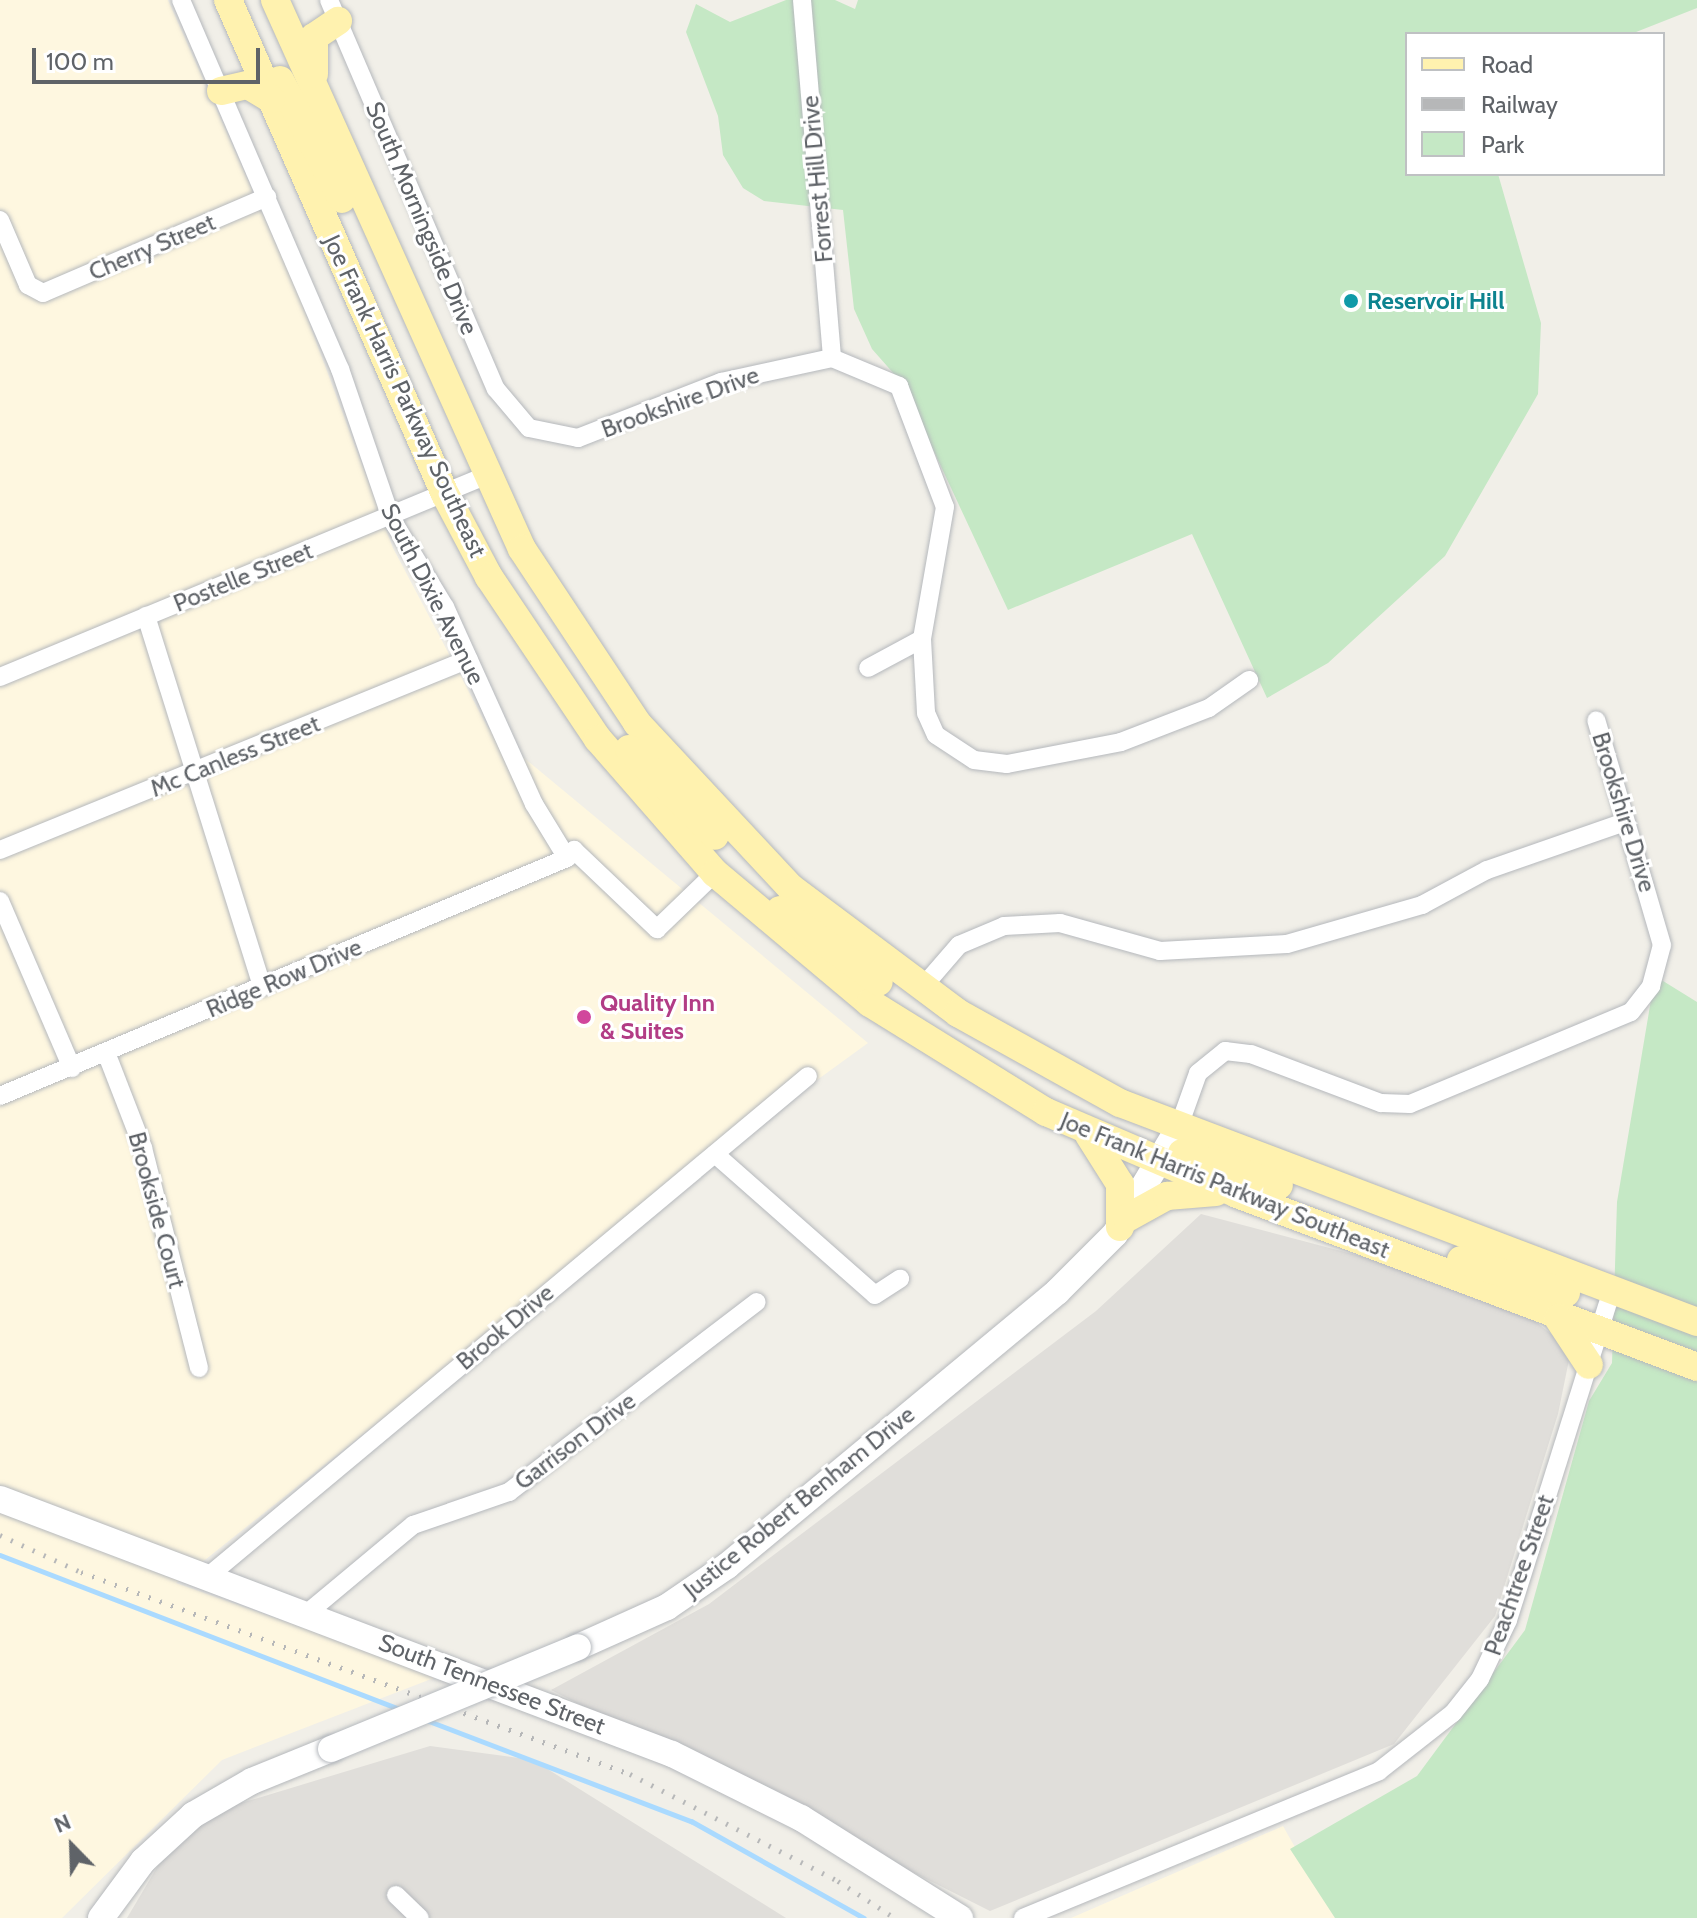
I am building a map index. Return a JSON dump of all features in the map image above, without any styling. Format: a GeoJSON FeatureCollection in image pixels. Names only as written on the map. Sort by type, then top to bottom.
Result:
{"type":"FeatureCollection","features":[{"type":"Feature","properties":{"kind":"main road","name":"Joe Frank Harris Parkway Southeast"},"geometry":{"type":"LineString","coordinates":[[228,0],[271,99],[466,484],[545,590],[606,682],[675,768],[791,888],[921,989],[1065,1075],[1237,1194],[1555,1314],[1606,1311],[1697,1322]]}},
{"type":"Feature","properties":{"kind":"main road","name":"Joe Frank Harris Parkway Southeast"},"geometry":{"type":"LineString","coordinates":[[275,0],[318,99],[466,484],[544,663],[622,770],[715,873],[798,948],[894,1020],[993,1084],[1082,1130],[1168,1147],[1412,1217],[1606,1311],[1697,1367]]}},
{"type":"Feature","properties":{"kind":"main road"},"geometry":{"type":"LineString","coordinates":[[318,99],[312,44],[333,11]]}},
{"type":"Feature","properties":{"kind":"main road"},"geometry":{"type":"LineString","coordinates":[[241,29],[274,71],[333,178],[466,484]]}},
{"type":"Feature","properties":{"kind":"main road"},"geometry":{"type":"LineString","coordinates":[[221,91],[248,85],[271,99]]}},
{"type":"Feature","properties":{"kind":"main road"},"geometry":{"type":"LineString","coordinates":[[694,851],[716,860],[895,993],[992,1056],[1168,1147]]}},
{"type":"Feature","properties":{"kind":"main road"},"geometry":{"type":"LineString","coordinates":[[1082,1130],[1116,1173],[1124,1222],[1177,1193],[1237,1194]]}},
{"type":"Feature","properties":{"kind":"main road"},"geometry":{"type":"LineString","coordinates":[[1332,1230],[1432,1250],[1606,1311],[1697,1347]]}},
{"type":"Feature","properties":{"kind":"main road"},"geometry":{"type":"LineString","coordinates":[[1555,1314],[1573,1333],[1589,1365]]}},
{"type":"Feature","properties":{"kind":"street","name":"South Dixie Avenue"},"geometry":{"type":"LineString","coordinates":[[181,0],[340,369],[391,518],[469,659],[534,804],[567,858]]}},
{"type":"Feature","properties":{"kind":"street","name":"Forrest Hill Drive"},"geometry":{"type":"LineString","coordinates":[[802,0],[832,358]]}},
{"type":"Feature","properties":{"kind":"street","name":"South Morningside Drive"},"geometry":{"type":"LineString","coordinates":[[333,11],[496,389],[529,428]]}},
{"type":"Feature","properties":{"kind":"street","name":"Cherry Street"},"geometry":{"type":"LineString","coordinates":[[0,220],[36,292],[267,197]]}},
{"type":"Feature","properties":{"kind":"street","name":"Brookshire Drive"},"geometry":{"type":"LineString","coordinates":[[529,428],[578,438],[721,382],[832,358]]}},
{"type":"Feature","properties":{"kind":"street"},"geometry":{"type":"LineString","coordinates":[[832,358],[899,386],[945,507],[922,639],[926,713],[936,735],[974,760],[1007,764],[1121,742],[1209,708],[1249,680]]}},
{"type":"Feature","properties":{"kind":"street","name":"Postelle Street"},"geometry":{"type":"LineString","coordinates":[[0,677],[391,518],[466,484]]}},
{"type":"Feature","properties":{"kind":"street"},"geometry":{"type":"LineString","coordinates":[[146,616],[191,775],[262,987]]}},
{"type":"Feature","properties":{"kind":"street"},"geometry":{"type":"LineString","coordinates":[[868,668],[922,639]]}},
{"type":"Feature","properties":{"kind":"street","name":"Mc Canless Street"},"geometry":{"type":"LineString","coordinates":[[0,850],[191,775],[469,659]]}},
{"type":"Feature","properties":{"kind":"street","name":"Brookshire Drive"},"geometry":{"type":"LineString","coordinates":[[1168,1147],[1198,1073],[1225,1051],[1251,1054],[1395,1105],[1424,1099],[1618,1019],[1642,1000],[1660,966],[1662,945],[1652,904],[1622,823],[1596,720]]}},
{"type":"Feature","properties":{"kind":"street"},"geometry":{"type":"LineString","coordinates":[[921,989],[959,945],[1004,926],[1060,923],[1160,951],[1287,944],[1422,905],[1487,870],[1622,823]]}},
{"type":"Feature","properties":{"kind":"street"},"geometry":{"type":"LineString","coordinates":[[567,858],[574,850],[657,929],[715,873]]}},
{"type":"Feature","properties":{"kind":"street","name":"Ridge Row Drive"},"geometry":{"type":"LineString","coordinates":[[0,1096],[107,1055],[567,858]]}},
{"type":"Feature","properties":{"kind":"street"},"geometry":{"type":"LineString","coordinates":[[0,901],[72,1068]]}},
{"type":"Feature","properties":{"kind":"street","name":"Brookside Court"},"geometry":{"type":"LineString","coordinates":[[107,1055],[143,1148],[199,1368]]}},
{"type":"Feature","properties":{"kind":"street","name":"Brook Drive"},"geometry":{"type":"LineString","coordinates":[[205,1579],[808,1076]]}},
{"type":"Feature","properties":{"kind":"street","name":"Justice Robert Benham Drive"},"geometry":{"type":"LineString","coordinates":[[100,1917],[143,1861],[193,1815],[252,1781],[578,1647],[667,1607],[727,1566],[1057,1292],[1124,1222],[1168,1147]]}},
{"type":"Feature","properties":{"kind":"street"},"geometry":{"type":"LineString","coordinates":[[715,1154],[875,1295],[900,1279]]}},
{"type":"Feature","properties":{"kind":"street","name":"Garrison Drive"},"geometry":{"type":"LineString","coordinates":[[305,1615],[413,1525],[509,1492],[757,1302]]}},
{"type":"Feature","properties":{"kind":"street","name":"Peachtree Street"},"geometry":{"type":"LineString","coordinates":[[1023,1918],[1379,1771],[1445,1721],[1480,1679],[1508,1620],[1606,1311]]}},
{"type":"Feature","properties":{"kind":"street","name":"South Tennessee Street"},"geometry":{"type":"LineString","coordinates":[[0,1499],[683,1759],[801,1818],[960,1918]]}},
{"type":"Feature","properties":{"kind":"street"},"geometry":{"type":"LineString","coordinates":[[396,1895],[420,1918]]}},
{"type":"Feature","properties":{"kind":"shaded area"},"geometry":{"type":"Polygon","coordinates":[[[0,0],[168,0],[299,296],[393,548],[488,728],[868,1043],[715,1154],[176,1583],[439,1676],[222,1760],[62,1918],[0,1918],[0,0]]]}},
{"type":"Feature","properties":{"kind":"shaded area"},"geometry":{"type":"Polygon","coordinates":[[[1201,1214],[1500,1293],[1571,1350],[1558,1414],[1495,1616],[1394,1744],[990,1911],[551,1690],[709,1604],[1096,1311],[1201,1214]]]}},
{"type":"Feature","properties":{"kind":"shaded area"},"geometry":{"type":"Polygon","coordinates":[[[430,1746],[533,1760],[786,1918],[127,1918],[185,1820],[430,1746]]]}},
{"type":"Feature","properties":{"kind":"shaded area"},"geometry":{"type":"Polygon","coordinates":[[[1283,1826],[1335,1918],[1071,1918],[1283,1826]]]}},
{"type":"Feature","properties":{"kind":"green space"},"geometry":{"type":"Polygon","coordinates":[[[786,0],[835,0],[855,9],[858,0],[1697,0],[1697,8],[1636,32],[1405,32],[1405,176],[1499,176],[1541,323],[1538,394],[1445,556],[1328,663],[1267,698],[1192,534],[1008,610],[902,383],[872,349],[854,309],[843,210],[764,201],[743,188],[723,155],[718,116],[686,32],[696,4],[730,22],[786,0]]]}},
{"type":"Feature","properties":{"kind":"green space"},"geometry":{"type":"Polygon","coordinates":[[[1655,976],[1697,1002],[1697,1918],[1335,1918],[1290,1849],[1417,1776],[1525,1630],[1589,1401],[1612,1363],[1617,1202],[1655,976]]]}},
{"type":"Feature","properties":{"kind":"waterway"},"geometry":{"type":"LineString","coordinates":[[0,1555],[402,1710]]}},
{"type":"Feature","properties":{"kind":"waterway"},"geometry":{"type":"LineString","coordinates":[[426,1720],[691,1821],[864,1918]]}},
{"type":"Feature","properties":{"kind":"railway"},"geometry":{"type":"LineString","coordinates":[[0,1535],[81,1572],[630,1774],[838,1881],[895,1918]]}},
{"type":"Feature","properties":{"kind":"place","name":"Reservoir Hill"},"geometry":{"type":"Point","coordinates":[1351,301]}},
{"type":"Feature","properties":{"kind":"place","name":"Quality Inn & Suites"},"geometry":{"type":"Point","coordinates":[584,1017]}}]}
